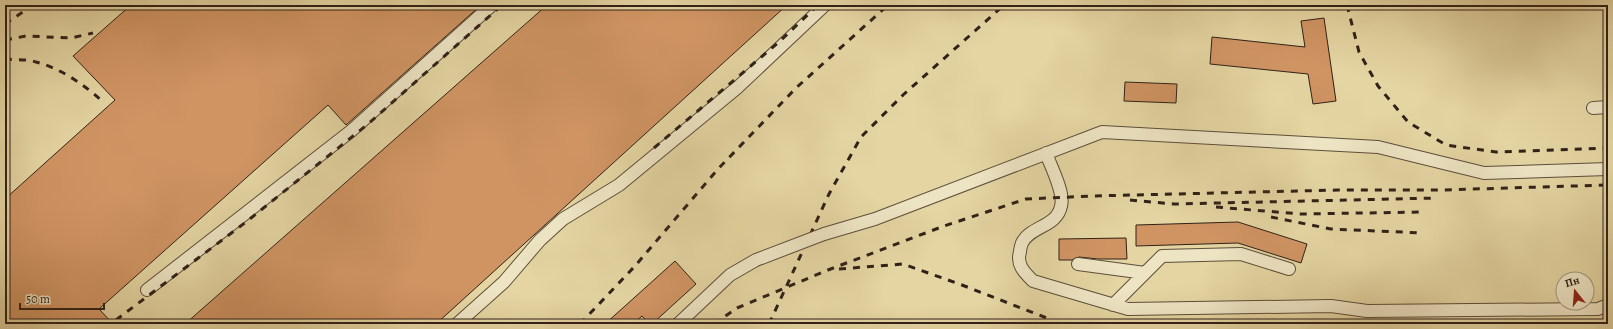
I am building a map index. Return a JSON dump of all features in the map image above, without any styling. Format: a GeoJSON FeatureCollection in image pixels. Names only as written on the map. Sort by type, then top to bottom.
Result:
{"type":"FeatureCollection","features":[{"type":"Feature","properties":{"kind":"lane"},"geometry":{"type":"LineString","coordinates":[[148,290],[351,131],[492,5]]}},
{"type":"Feature","properties":{"kind":"lane"},"geometry":{"type":"LineString","coordinates":[[457,324],[504,282],[540,240],[563,220],[619,185],[738,88],[825,5]]}},
{"type":"Feature","properties":{"kind":"lane"},"geometry":{"type":"LineString","coordinates":[[1594,108],[1608,107]]}},
{"type":"Feature","properties":{"kind":"lane"},"geometry":{"type":"LineString","coordinates":[[678,324],[730,275],[756,260],[824,234],[874,219],[1102,132],[1378,147],[1484,173],[1608,169]]}},
{"type":"Feature","properties":{"kind":"lane"},"geometry":{"type":"LineString","coordinates":[[1046,153],[1062,197],[1061,206],[1058,216],[1045,226],[1032,232],[1022,243],[1018,257],[1023,271],[1034,281],[1113,305],[1128,309],[1331,306],[1367,311],[1598,309],[1608,305]]}},
{"type":"Feature","properties":{"kind":"lane"},"geometry":{"type":"LineString","coordinates":[[1113,305],[1162,256],[1241,254],[1289,269]]}},
{"type":"Feature","properties":{"kind":"lane"},"geometry":{"type":"LineString","coordinates":[[1078,264],[1145,273]]}},
{"type":"Feature","properties":{"kind":"building"},"geometry":{"type":"Polygon","coordinates":[[[131,5],[481,5],[346,125],[328,105],[99,309],[113,324],[5,324],[5,199],[115,100],[73,56],[131,5]]]}},
{"type":"Feature","properties":{"kind":"building"},"geometry":{"type":"Polygon","coordinates":[[[547,5],[787,5],[436,324],[185,324],[547,5]]]}},
{"type":"Feature","properties":{"kind":"building"},"geometry":{"type":"Polygon","coordinates":[[[1324,18],[1336,101],[1313,104],[1308,74],[1210,64],[1212,37],[1305,47],[1301,21],[1324,18]]]}},
{"type":"Feature","properties":{"kind":"building"},"geometry":{"type":"Polygon","coordinates":[[[1125,82],[1177,84],[1176,103],[1124,101],[1125,82]]]}},
{"type":"Feature","properties":{"kind":"building"},"geometry":{"type":"Polygon","coordinates":[[[1238,222],[1307,244],[1301,263],[1238,243],[1136,246],[1136,225],[1238,222]]]}},
{"type":"Feature","properties":{"kind":"building"},"geometry":{"type":"Polygon","coordinates":[[[1126,238],[1127,259],[1098,259],[1079,257],[1072,260],[1059,260],[1059,239],[1126,238]]]}},
{"type":"Feature","properties":{"kind":"building"},"geometry":{"type":"Polygon","coordinates":[[[675,261],[696,284],[652,324],[649,324],[642,316],[633,324],[605,324],[675,261]]]}},
{"type":"Feature","properties":{"kind":"railway"},"geometry":{"type":"LineString","coordinates":[[5,24],[33,5]]}},
{"type":"Feature","properties":{"kind":"railway"},"geometry":{"type":"LineString","coordinates":[[116,320],[246,222],[368,124],[502,5]]}},
{"type":"Feature","properties":{"kind":"railway"},"geometry":{"type":"LineString","coordinates":[[654,148],[779,42],[818,5]]}},
{"type":"Feature","properties":{"kind":"railway"},"geometry":{"type":"LineString","coordinates":[[580,324],[635,266],[718,169],[796,88],[888,5]]}},
{"type":"Feature","properties":{"kind":"railway"},"geometry":{"type":"LineString","coordinates":[[769,324],[829,194],[861,137],[903,95],[1004,5]]}},
{"type":"Feature","properties":{"kind":"railway"},"geometry":{"type":"LineString","coordinates":[[1347,5],[1359,52],[1378,86],[1408,122],[1446,145],[1496,152],[1608,148]]}},
{"type":"Feature","properties":{"kind":"railway"},"geometry":{"type":"LineString","coordinates":[[5,40],[26,36],[71,38],[93,33]]}},
{"type":"Feature","properties":{"kind":"railway"},"geometry":{"type":"LineString","coordinates":[[5,59],[32,61],[54,68],[80,83],[103,102]]}},
{"type":"Feature","properties":{"kind":"railway"},"geometry":{"type":"LineString","coordinates":[[714,324],[737,308],[828,270],[944,226],[1026,199],[1338,190],[1441,190],[1608,185]]}},
{"type":"Feature","properties":{"kind":"railway"},"geometry":{"type":"LineString","coordinates":[[1130,200],[1174,204],[1437,198]]}},
{"type":"Feature","properties":{"kind":"railway"},"geometry":{"type":"LineString","coordinates":[[1216,207],[1301,214],[1424,212]]}},
{"type":"Feature","properties":{"kind":"railway"},"geometry":{"type":"LineString","coordinates":[[1271,217],[1331,229],[1423,233]]}},
{"type":"Feature","properties":{"kind":"railway"},"geometry":{"type":"LineString","coordinates":[[839,269],[903,264],[1062,324]]}}]}
